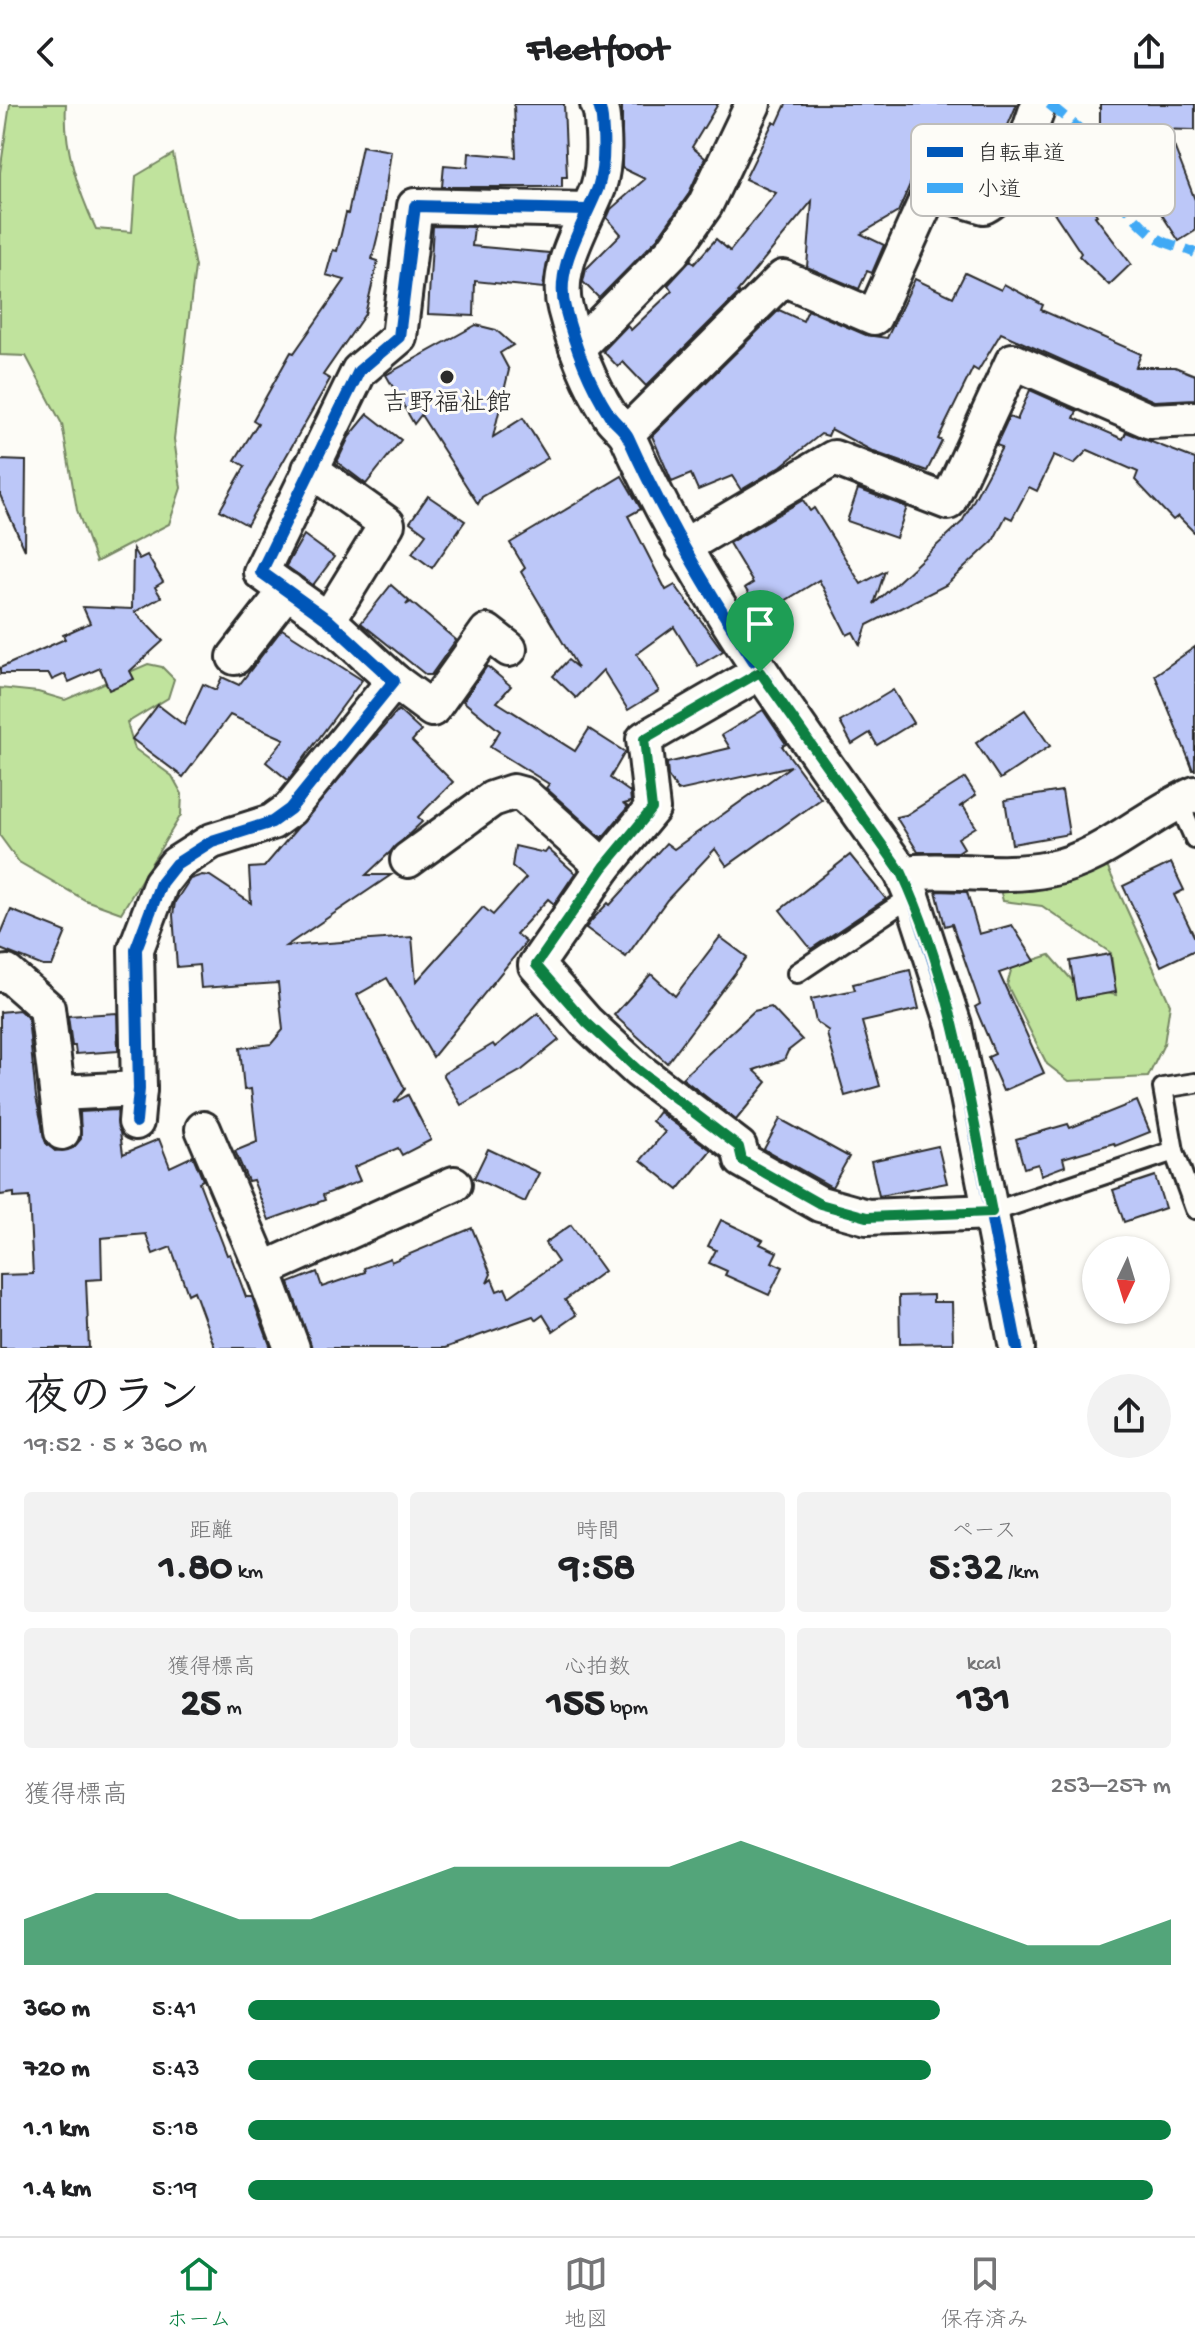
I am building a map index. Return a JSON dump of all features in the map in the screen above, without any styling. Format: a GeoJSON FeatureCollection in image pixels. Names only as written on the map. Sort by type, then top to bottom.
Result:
{"type":"FeatureCollection","features":[{"type":"Feature","properties":{"kind":"street"},"geometry":{"type":"LineString","coordinates":[[598,104],[602,111],[604,142],[599,185],[562,279],[563,304],[577,348],[609,416],[627,433],[637,462],[683,547],[760,672],[907,884],[954,1025],[1017,1348]]}},
{"type":"Feature","properties":{"kind":"street"},"geometry":{"type":"LineString","coordinates":[[577,348],[672,252],[705,205],[753,104]]}},
{"type":"Feature","properties":{"kind":"street"},"geometry":{"type":"LineString","coordinates":[[1031,124],[1039,104]]}},
{"type":"Feature","properties":{"kind":"street"},"geometry":{"type":"LineString","coordinates":[[509,649],[487,632],[432,709],[394,681],[328,620],[261,572],[359,371],[399,337],[415,206],[587,210]]}},
{"type":"Feature","properties":{"kind":"street"},"geometry":{"type":"LineString","coordinates":[[627,433],[783,278],[874,317],[919,216]]}},
{"type":"Feature","properties":{"kind":"street"},"geometry":{"type":"LineString","coordinates":[[683,547],[834,458],[948,502],[1013,361],[1150,421],[1195,419]]}},
{"type":"Feature","properties":{"kind":"street"},"geometry":{"type":"LineString","coordinates":[[310,469],[387,524],[328,620]]}},
{"type":"Feature","properties":{"kind":"street"},"geometry":{"type":"LineString","coordinates":[[235,657],[287,590]]}},
{"type":"Feature","properties":{"kind":"street"},"geometry":{"type":"LineString","coordinates":[[760,672],[644,739],[652,809],[604,867],[536,965],[586,1022],[638,1070],[739,1147],[742,1160],[820,1204],[867,1217],[992,1212]]}},
{"type":"Feature","properties":{"kind":"street"},"geometry":{"type":"LineString","coordinates":[[58,1093],[138,1106],[136,949],[161,883],[176,864],[212,841],[272,822],[290,809],[394,681]]}},
{"type":"Feature","properties":{"kind":"street"},"geometry":{"type":"LineString","coordinates":[[408,860],[492,799],[513,792],[524,795],[604,867]]}},
{"type":"Feature","properties":{"kind":"street"},"geometry":{"type":"LineString","coordinates":[[907,884],[929,870],[998,874],[1049,869],[1099,852],[1187,797]]}},
{"type":"Feature","properties":{"kind":"street"},"geometry":{"type":"LineString","coordinates":[[0,974],[7,973],[47,1008],[62,1132]]}},
{"type":"Feature","properties":{"kind":"street"},"geometry":{"type":"LineString","coordinates":[[203,1129],[263,1270],[292,1348]]}},
{"type":"Feature","properties":{"kind":"street"},"geometry":{"type":"LineString","coordinates":[[263,1270],[454,1184]]}},
{"type":"Feature","properties":{"kind":"lane"},"geometry":{"type":"LineString","coordinates":[[1187,797],[1195,839]]}},
{"type":"Feature","properties":{"kind":"lane"},"geometry":{"type":"LineString","coordinates":[[797,973],[907,884]]}},
{"type":"Feature","properties":{"kind":"lane"},"geometry":{"type":"LineString","coordinates":[[1195,1083],[1163,1088],[1174,1151],[1195,1209]]}},
{"type":"Feature","properties":{"kind":"lane"},"geometry":{"type":"LineString","coordinates":[[992,1212],[1174,1151]]}},
{"type":"Feature","properties":{"kind":"green space"},"geometry":{"type":"Polygon","coordinates":[[[10,104],[66,104],[67,136],[73,168],[96,229],[132,232],[136,176],[173,154],[195,267],[174,439],[181,488],[169,524],[96,562],[77,510],[62,424],[26,356],[0,355],[0,172],[10,104]]]}},
{"type":"Feature","properties":{"kind":"green space"},"geometry":{"type":"Polygon","coordinates":[[[148,664],[162,667],[174,679],[168,698],[127,723],[135,749],[172,776],[182,794],[181,815],[121,913],[85,900],[19,862],[0,836],[0,688],[38,692],[65,700],[148,664]]]}},
{"type":"Feature","properties":{"kind":"green space"},"geometry":{"type":"Polygon","coordinates":[[[1106,864],[1170,1004],[1164,1044],[1148,1077],[1069,1081],[1047,1064],[1007,985],[1012,967],[1050,955],[1078,987],[1116,995],[1111,953],[1042,906],[1003,901],[999,885],[1106,864]]]}},
{"type":"Feature","properties":{"kind":"building"},"geometry":{"type":"Polygon","coordinates":[[[514,104],[564,104],[567,177],[562,177],[562,187],[442,187],[444,165],[468,167],[469,153],[516,157],[514,104]]]}},
{"type":"Feature","properties":{"kind":"building"},"geometry":{"type":"Polygon","coordinates":[[[622,104],[718,104],[692,147],[705,158],[688,195],[657,239],[599,298],[583,282],[586,269],[621,234],[607,218],[611,209],[645,179],[622,168],[622,104]]]}},
{"type":"Feature","properties":{"kind":"building"},"geometry":{"type":"Polygon","coordinates":[[[786,104],[1017,104],[1009,124],[911,124],[911,182],[898,212],[861,234],[884,245],[872,273],[867,271],[859,289],[807,267],[812,201],[739,293],[646,386],[623,362],[618,367],[603,351],[627,326],[631,330],[672,291],[668,285],[691,260],[694,264],[716,239],[730,251],[776,193],[745,179],[773,122],[777,124],[786,104]]]}},
{"type":"Feature","properties":{"kind":"building"},"geometry":{"type":"Polygon","coordinates":[[[1100,104],[1195,104],[1195,130],[1175,130],[1175,124],[1100,124],[1100,104]]]}},
{"type":"Feature","properties":{"kind":"building"},"geometry":{"type":"Polygon","coordinates":[[[362,146],[391,151],[381,222],[372,259],[378,261],[365,314],[323,375],[330,379],[247,525],[220,510],[245,466],[235,460],[258,423],[253,420],[291,352],[294,353],[345,280],[326,275],[348,214],[362,146]]]}},
{"type":"Feature","properties":{"kind":"building"},"geometry":{"type":"Polygon","coordinates":[[[1175,149],[1195,200],[1195,231],[1179,241],[1163,216],[1175,216],[1175,149]]]}},
{"type":"Feature","properties":{"kind":"building"},"geometry":{"type":"Polygon","coordinates":[[[1056,216],[1095,216],[1131,264],[1109,285],[1079,256],[1081,253],[1056,216]]]}},
{"type":"Feature","properties":{"kind":"building"},"geometry":{"type":"Polygon","coordinates":[[[433,226],[474,227],[472,246],[549,253],[543,288],[475,281],[474,316],[428,314],[433,226]]]}},
{"type":"Feature","properties":{"kind":"building"},"geometry":{"type":"Polygon","coordinates":[[[965,273],[1001,290],[1004,284],[1043,305],[1041,310],[1141,354],[1136,367],[1175,367],[1195,375],[1195,399],[1154,401],[1001,333],[978,371],[973,368],[938,439],[942,441],[927,471],[874,452],[831,429],[828,436],[821,434],[781,466],[741,490],[732,476],[698,490],[691,474],[672,482],[652,436],[779,310],[803,321],[808,310],[866,335],[887,338],[915,279],[953,297],[965,273]]]}},
{"type":"Feature","properties":{"kind":"building"},"geometry":{"type":"Polygon","coordinates":[[[476,325],[496,330],[513,345],[500,353],[509,370],[493,437],[523,418],[548,458],[482,497],[478,504],[421,415],[414,424],[386,375],[476,325]]]}},
{"type":"Feature","properties":{"kind":"building"},"geometry":{"type":"Polygon","coordinates":[[[1030,390],[1077,411],[1074,418],[1123,439],[1126,432],[1195,459],[1195,533],[1178,516],[1173,520],[1135,480],[1138,472],[1088,450],[1074,464],[1054,455],[1037,491],[1029,487],[1012,519],[1006,516],[993,541],[946,585],[867,625],[860,645],[853,632],[847,635],[819,580],[762,615],[745,588],[753,583],[729,543],[803,500],[810,511],[814,508],[861,584],[885,571],[874,604],[962,522],[1002,447],[996,445],[1009,417],[1017,420],[1030,390]]]}},
{"type":"Feature","properties":{"kind":"building"},"geometry":{"type":"Polygon","coordinates":[[[368,414],[401,440],[366,484],[337,462],[349,437],[368,414]]]}},
{"type":"Feature","properties":{"kind":"building"},"geometry":{"type":"Polygon","coordinates":[[[0,460],[26,461],[25,550],[0,495],[0,460]]]}},
{"type":"Feature","properties":{"kind":"building"},"geometry":{"type":"Polygon","coordinates":[[[622,476],[641,509],[628,516],[666,590],[675,585],[723,651],[698,666],[674,627],[637,654],[659,691],[628,710],[603,670],[576,698],[553,676],[568,660],[578,668],[521,572],[525,568],[510,543],[622,476]]]}},
{"type":"Feature","properties":{"kind":"building"},"geometry":{"type":"Polygon","coordinates":[[[858,489],[907,507],[896,538],[847,521],[858,489]]]}},
{"type":"Feature","properties":{"kind":"building"},"geometry":{"type":"Polygon","coordinates":[[[428,496],[465,521],[432,568],[412,553],[426,534],[410,522],[428,496]]]}},
{"type":"Feature","properties":{"kind":"building"},"geometry":{"type":"Polygon","coordinates":[[[304,535],[334,557],[313,585],[286,566],[304,535]]]}},
{"type":"Feature","properties":{"kind":"building"},"geometry":{"type":"Polygon","coordinates":[[[133,549],[139,559],[147,555],[163,582],[155,587],[161,597],[135,612],[163,641],[130,671],[134,679],[109,690],[100,668],[69,682],[65,674],[52,680],[49,674],[0,674],[0,668],[65,639],[63,635],[90,623],[83,607],[132,609],[133,549]]]}},
{"type":"Feature","properties":{"kind":"building"},"geometry":{"type":"Polygon","coordinates":[[[391,585],[409,601],[406,605],[411,602],[456,640],[431,675],[426,675],[361,623],[391,585]]]}},
{"type":"Feature","properties":{"kind":"building"},"geometry":{"type":"Polygon","coordinates":[[[282,629],[362,680],[288,780],[266,762],[284,739],[230,715],[183,777],[132,739],[158,705],[184,725],[203,684],[216,690],[222,677],[239,685],[282,629]]]}},
{"type":"Feature","properties":{"kind":"building"},"geometry":{"type":"Polygon","coordinates":[[[1195,647],[1195,770],[1193,770],[1155,675],[1195,647]]]}},
{"type":"Feature","properties":{"kind":"building"},"geometry":{"type":"Polygon","coordinates":[[[487,666],[511,686],[497,702],[575,751],[589,729],[625,752],[610,778],[630,792],[631,802],[624,804],[628,807],[602,838],[546,788],[549,784],[490,747],[500,731],[463,701],[487,666]]]}},
{"type":"Feature","properties":{"kind":"building"},"geometry":{"type":"Polygon","coordinates":[[[893,690],[913,723],[877,745],[870,733],[852,744],[840,722],[893,690]]]}},
{"type":"Feature","properties":{"kind":"building"},"geometry":{"type":"Polygon","coordinates":[[[398,710],[421,731],[412,741],[453,782],[418,817],[422,822],[366,875],[391,875],[286,946],[412,937],[416,982],[483,907],[493,915],[526,878],[512,866],[515,846],[545,853],[548,849],[575,873],[554,904],[548,899],[516,934],[526,942],[433,1057],[387,978],[357,995],[405,1089],[394,1103],[408,1095],[431,1140],[402,1155],[398,1148],[354,1167],[360,1181],[323,1195],[325,1200],[269,1220],[253,1180],[248,1181],[235,1151],[257,1142],[251,1089],[244,1090],[240,1048],[271,1044],[283,1030],[278,983],[201,988],[199,965],[177,967],[175,902],[190,879],[202,875],[210,876],[251,903],[249,868],[264,867],[398,710]]]}},
{"type":"Feature","properties":{"kind":"building"},"geometry":{"type":"Polygon","coordinates":[[[763,710],[786,744],[782,746],[821,799],[727,866],[715,849],[667,900],[626,957],[586,928],[591,921],[608,903],[610,905],[666,843],[674,849],[791,766],[678,791],[668,776],[667,763],[730,748],[722,735],[763,710]]]}},
{"type":"Feature","properties":{"kind":"building"},"geometry":{"type":"Polygon","coordinates":[[[1025,710],[1050,746],[1000,779],[976,743],[1025,710]]]}},
{"type":"Feature","properties":{"kind":"building"},"geometry":{"type":"Polygon","coordinates":[[[965,778],[976,795],[959,807],[963,806],[976,827],[958,838],[964,848],[958,852],[918,852],[896,817],[906,815],[965,778]]]}},
{"type":"Feature","properties":{"kind":"building"},"geometry":{"type":"Polygon","coordinates":[[[1062,791],[1069,834],[1012,844],[1005,800],[1062,791]]]}},
{"type":"Feature","properties":{"kind":"building"},"geometry":{"type":"Polygon","coordinates":[[[850,855],[886,899],[811,949],[780,910],[850,855]]]}},
{"type":"Feature","properties":{"kind":"building"},"geometry":{"type":"Polygon","coordinates":[[[1171,863],[1184,890],[1174,895],[1195,938],[1195,950],[1161,966],[1123,886],[1171,863]]]}},
{"type":"Feature","properties":{"kind":"building"},"geometry":{"type":"Polygon","coordinates":[[[936,891],[967,892],[979,934],[1012,925],[1035,961],[999,973],[1044,1073],[1003,1091],[988,1057],[995,1054],[975,1007],[980,1004],[952,924],[945,926],[936,891]]]}},
{"type":"Feature","properties":{"kind":"building"},"geometry":{"type":"Polygon","coordinates":[[[11,910],[66,932],[52,966],[43,966],[0,949],[0,936],[11,910]]]}},
{"type":"Feature","properties":{"kind":"building"},"geometry":{"type":"Polygon","coordinates":[[[720,937],[747,957],[667,1063],[614,1015],[651,974],[675,996],[720,937]]]}},
{"type":"Feature","properties":{"kind":"building"},"geometry":{"type":"Polygon","coordinates":[[[1110,954],[1116,992],[1076,999],[1070,961],[1110,954]]]}},
{"type":"Feature","properties":{"kind":"building"},"geometry":{"type":"Polygon","coordinates":[[[910,970],[919,1009],[862,1022],[880,1086],[845,1096],[827,1034],[829,1031],[816,1022],[811,999],[855,990],[853,984],[910,970]]]}},
{"type":"Feature","properties":{"kind":"building"},"geometry":{"type":"Polygon","coordinates":[[[771,1007],[802,1040],[788,1051],[784,1060],[754,1070],[767,1082],[736,1120],[682,1078],[754,1011],[771,1007]]]}},
{"type":"Feature","properties":{"kind":"building"},"geometry":{"type":"Polygon","coordinates":[[[19,1010],[28,1018],[36,1097],[46,1143],[55,1151],[73,1148],[81,1139],[80,1112],[117,1110],[123,1154],[159,1139],[170,1167],[193,1156],[203,1180],[199,1182],[227,1255],[230,1254],[246,1297],[252,1297],[271,1348],[215,1348],[194,1291],[188,1294],[171,1247],[153,1254],[146,1234],[101,1238],[102,1279],[86,1280],[89,1348],[0,1348],[0,1275],[33,1274],[29,1197],[14,1198],[14,1193],[0,1195],[0,1012],[19,1010]]]}},
{"type":"Feature","properties":{"kind":"building"},"geometry":{"type":"Polygon","coordinates":[[[117,1013],[118,1051],[76,1054],[68,1016],[117,1013]]]}},
{"type":"Feature","properties":{"kind":"building"},"geometry":{"type":"Polygon","coordinates":[[[538,1013],[559,1040],[522,1070],[461,1105],[443,1074],[493,1044],[495,1047],[538,1013]]]}},
{"type":"Feature","properties":{"kind":"building"},"geometry":{"type":"Polygon","coordinates":[[[1137,1101],[1150,1132],[1115,1146],[1114,1143],[1063,1158],[1065,1166],[1041,1175],[1038,1164],[1024,1168],[1016,1139],[1068,1124],[1070,1128],[1137,1101]]]}},
{"type":"Feature","properties":{"kind":"building"},"geometry":{"type":"Polygon","coordinates":[[[659,1112],[711,1150],[678,1190],[641,1160],[665,1132],[652,1121],[659,1112]]]}},
{"type":"Feature","properties":{"kind":"building"},"geometry":{"type":"Polygon","coordinates":[[[780,1119],[849,1157],[832,1187],[764,1149],[780,1119]]]}},
{"type":"Feature","properties":{"kind":"building"},"geometry":{"type":"Polygon","coordinates":[[[938,1146],[947,1183],[879,1196],[871,1161],[938,1146]]]}},
{"type":"Feature","properties":{"kind":"building"},"geometry":{"type":"Polygon","coordinates":[[[488,1149],[539,1173],[525,1202],[474,1178],[488,1149]]]}},
{"type":"Feature","properties":{"kind":"building"},"geometry":{"type":"Polygon","coordinates":[[[1155,1176],[1165,1208],[1124,1222],[1113,1190],[1155,1176]]]}},
{"type":"Feature","properties":{"kind":"building"},"geometry":{"type":"Polygon","coordinates":[[[721,1220],[763,1240],[760,1244],[777,1252],[772,1262],[783,1267],[769,1295],[725,1275],[727,1271],[709,1263],[716,1250],[708,1246],[721,1220]]]}},
{"type":"Feature","properties":{"kind":"building"},"geometry":{"type":"Polygon","coordinates":[[[571,1225],[604,1271],[565,1300],[576,1315],[553,1331],[543,1315],[536,1320],[533,1316],[445,1348],[312,1348],[289,1283],[317,1272],[322,1287],[472,1228],[491,1274],[487,1283],[492,1279],[497,1291],[505,1288],[509,1297],[558,1262],[545,1243],[571,1225]]]}},
{"type":"Feature","properties":{"kind":"building"},"geometry":{"type":"Polygon","coordinates":[[[933,1295],[933,1302],[952,1302],[953,1343],[900,1344],[899,1296],[933,1295]]]}},
{"type":"Feature","properties":{"kind":"marked path"},"geometry":{"type":"LineString","coordinates":[[1049,104],[1074,124]]}},
{"type":"Feature","properties":{"kind":"marked path"},"geometry":{"type":"LineString","coordinates":[[1134,216],[1159,239],[1195,253]]}},
{"type":"Feature","properties":{"kind":"cycle path"},"geometry":{"type":"LineString","coordinates":[[598,104],[602,114],[603,139],[600,182],[572,246],[564,277],[565,308],[573,335],[602,402],[626,434],[686,552],[719,607],[790,715],[902,873],[954,1025],[1017,1348]]}},
{"type":"Feature","properties":{"kind":"cycle path"},"geometry":{"type":"LineString","coordinates":[[136,1122],[139,1089],[136,949],[161,883],[176,864],[212,841],[272,822],[290,809],[394,681],[328,620],[261,572],[359,371],[399,337],[415,206],[587,210]]}},
{"type":"Feature","properties":{"kind":"place","name":"吉野福祉館"},"geometry":{"type":"Point","coordinates":[447,377]}},
{"type":"Feature","properties":{"kind":"route"},"geometry":{"type":"LineString","coordinates":[[760,672],[902,873],[912,896],[954,1025],[992,1212],[867,1217],[820,1204],[742,1160],[739,1147],[638,1070],[586,1022],[536,965],[604,867],[652,809],[644,739],[760,672]]}}]}
